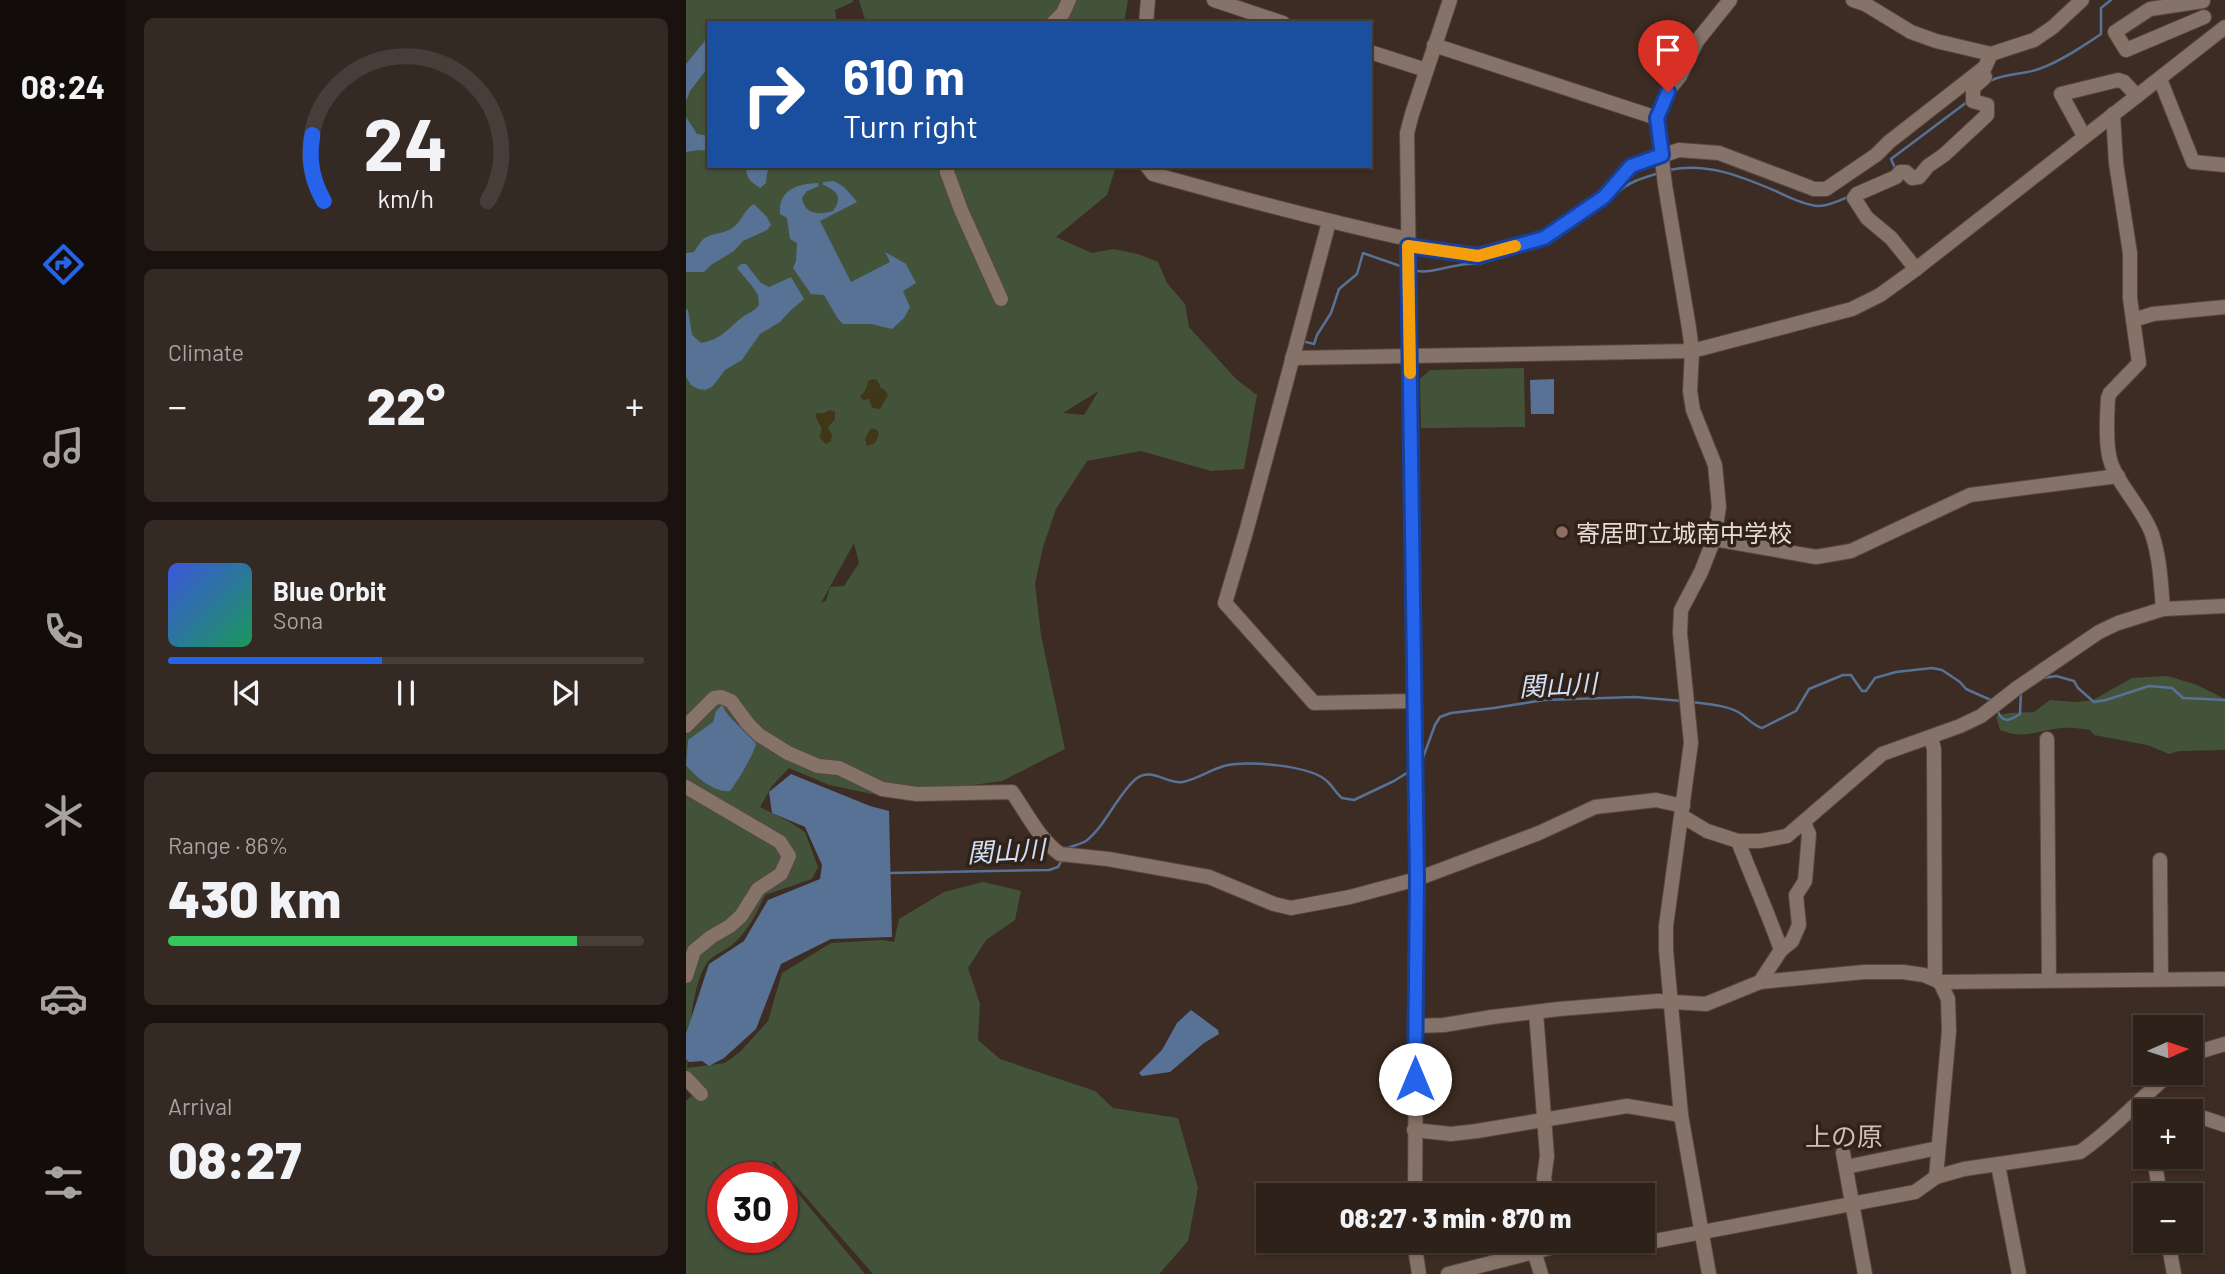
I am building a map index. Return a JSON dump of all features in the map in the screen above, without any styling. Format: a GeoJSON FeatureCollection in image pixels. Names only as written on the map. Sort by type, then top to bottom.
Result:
{"type":"FeatureCollection","features":[{"type":"Feature","properties":{"kind":"street"},"geometry":{"type":"LineString","coordinates":[[1055,21],[1063,13],[1069,0]]}},
{"type":"Feature","properties":{"kind":"street"},"geometry":{"type":"LineString","coordinates":[[1146,21],[1148,0]]}},
{"type":"Feature","properties":{"kind":"street"},"geometry":{"type":"LineString","coordinates":[[1214,0],[1232,3],[1278,21]]}},
{"type":"Feature","properties":{"kind":"street"},"geometry":{"type":"LineString","coordinates":[[1415,1183],[1417,879],[1408,133],[1450,0]]}},
{"type":"Feature","properties":{"kind":"street"},"geometry":{"type":"LineString","coordinates":[[1709,1274],[1681,1115],[1666,926],[1691,743],[1679,633],[1681,610],[1701,572],[1714,539],[1719,507],[1715,465],[1693,410],[1690,391],[1692,351],[1657,118],[1668,92],[1681,76],[1697,41],[1730,0]]}},
{"type":"Feature","properties":{"kind":"street"},"geometry":{"type":"LineString","coordinates":[[1853,0],[1865,4],[1911,32],[1990,57]]}},
{"type":"Feature","properties":{"kind":"street"},"geometry":{"type":"LineString","coordinates":[[1148,168],[1153,174],[1329,222],[1408,243],[1478,256],[1544,238],[1604,197],[1631,166],[1679,150],[1719,153],[1814,189],[1826,189],[1876,155],[1889,142],[1968,82],[1990,57],[2034,40],[2053,27],[2082,0]]}},
{"type":"Feature","properties":{"kind":"street"},"geometry":{"type":"LineString","coordinates":[[1292,358],[1692,351],[1852,309],[1880,295],[1916,269],[2225,26],[2204,17],[2126,50],[2115,32],[2150,9],[2203,1],[2204,17]]}},
{"type":"Feature","properties":{"kind":"street"},"geometry":{"type":"LineString","coordinates":[[1434,45],[1657,118]]}},
{"type":"Feature","properties":{"kind":"street"},"geometry":{"type":"LineString","coordinates":[[1372,53],[1426,70]]}},
{"type":"Feature","properties":{"kind":"street"},"geometry":{"type":"LineString","coordinates":[[1916,269],[1891,238],[1867,218],[1854,198],[1857,194],[1896,177],[1900,172],[1906,172],[1912,178],[1919,177],[1987,115],[1987,105],[1973,101],[1973,88],[1990,72],[1990,57]]}},
{"type":"Feature","properties":{"kind":"street"},"geometry":{"type":"LineString","coordinates":[[2160,79],[2193,162],[2225,165]]}},
{"type":"Feature","properties":{"kind":"street"},"geometry":{"type":"LineString","coordinates":[[2084,136],[2061,94],[2118,80],[2124,82],[2137,96]]}},
{"type":"Feature","properties":{"kind":"street"},"geometry":{"type":"LineString","coordinates":[[2113,114],[2116,163],[2130,253],[2130,298],[2139,363],[2108,398],[2109,456],[2112,466],[2137,504],[2152,534],[2159,566],[2163,609]]}},
{"type":"Feature","properties":{"kind":"street"},"geometry":{"type":"LineString","coordinates":[[947,168],[961,210],[1001,299]]}},
{"type":"Feature","properties":{"kind":"street"},"geometry":{"type":"LineString","coordinates":[[1329,222],[1225,603],[1314,703],[1414,701]]}},
{"type":"Feature","properties":{"kind":"street"},"geometry":{"type":"LineString","coordinates":[[2133,320],[2153,314],[2225,307]]}},
{"type":"Feature","properties":{"kind":"street"},"geometry":{"type":"LineString","coordinates":[[1714,539],[1816,557],[1829,556],[1851,551],[1970,495],[2119,476]]}},
{"type":"Feature","properties":{"kind":"street"},"geometry":{"type":"LineString","coordinates":[[686,726],[714,698],[721,697],[731,701],[759,735],[788,753],[818,766],[839,768],[882,789],[917,794],[1012,792],[1032,822],[1060,854],[1108,859],[1209,877],[1274,904],[1291,908],[1350,897],[1417,879],[1539,833],[1595,807],[1656,800],[1682,811],[1707,831],[1738,841],[1760,841],[1787,836],[1882,754],[1931,738],[1981,716],[2099,632],[2163,609],[2225,606]]}},
{"type":"Feature","properties":{"kind":"street"},"geometry":{"type":"LineString","coordinates":[[1931,738],[1934,749],[1938,980],[1948,999],[1949,1031],[1936,1177]]}},
{"type":"Feature","properties":{"kind":"street"},"geometry":{"type":"LineString","coordinates":[[2047,739],[2049,980]]}},
{"type":"Feature","properties":{"kind":"street"},"geometry":{"type":"LineString","coordinates":[[686,787],[780,842],[789,856],[781,874],[758,889],[741,916],[694,951],[686,976]]}},
{"type":"Feature","properties":{"kind":"street"},"geometry":{"type":"LineString","coordinates":[[1760,982],[1781,950],[1792,941],[1799,925],[1796,895],[1805,881],[1809,834],[1804,823]]}},
{"type":"Feature","properties":{"kind":"street"},"geometry":{"type":"LineString","coordinates":[[1738,841],[1752,880],[1766,906],[1781,950]]}},
{"type":"Feature","properties":{"kind":"street"},"geometry":{"type":"LineString","coordinates":[[2160,860],[2161,979]]}},
{"type":"Feature","properties":{"kind":"street"},"geometry":{"type":"LineString","coordinates":[[1416,1026],[1444,1025],[1536,1012],[1670,1001],[1706,1004],[1760,982],[1864,972],[1903,972],[1938,980],[2225,979]]}},
{"type":"Feature","properties":{"kind":"street"},"geometry":{"type":"LineString","coordinates":[[1536,1012],[1547,1156],[1545,1183]]}},
{"type":"Feature","properties":{"kind":"street"},"geometry":{"type":"LineString","coordinates":[[2203,1051],[2225,1044]]}},
{"type":"Feature","properties":{"kind":"street"},"geometry":{"type":"LineString","coordinates":[[686,1078],[701,1094]]}},
{"type":"Feature","properties":{"kind":"street"},"geometry":{"type":"LineString","coordinates":[[2150,1099],[2161,1085]]}},
{"type":"Feature","properties":{"kind":"street"},"geometry":{"type":"LineString","coordinates":[[1415,1130],[1451,1134],[1628,1106],[1681,1115]]}},
{"type":"Feature","properties":{"kind":"street"},"geometry":{"type":"LineString","coordinates":[[1655,1240],[1915,1192],[1936,1177],[1964,1169],[2080,1152],[2133,1114]]}},
{"type":"Feature","properties":{"kind":"street"},"geometry":{"type":"LineString","coordinates":[[2203,1118],[2225,1125]]}},
{"type":"Feature","properties":{"kind":"street"},"geometry":{"type":"LineString","coordinates":[[1865,1274],[1844,1160],[1938,1148]]}},
{"type":"Feature","properties":{"kind":"street"},"geometry":{"type":"LineString","coordinates":[[1998,1165],[2019,1274]]}},
{"type":"Feature","properties":{"kind":"street"},"geometry":{"type":"LineString","coordinates":[[1416,1253],[1419,1274]]}},
{"type":"Feature","properties":{"kind":"street"},"geometry":{"type":"LineString","coordinates":[[1448,1274],[1527,1253]]}},
{"type":"Feature","properties":{"kind":"street"},"geometry":{"type":"LineString","coordinates":[[1534,1253],[1541,1274]]}},
{"type":"Feature","properties":{"kind":"street"},"geometry":{"type":"LineString","coordinates":[[2170,1253],[2174,1274]]}},
{"type":"Feature","properties":{"kind":"green space"},"geometry":{"type":"Polygon","coordinates":[[[686,0],[853,0],[835,10],[837,21],[707,21],[707,168],[1115,168],[1107,195],[1056,237],[1092,253],[1113,249],[1138,254],[1158,262],[1167,283],[1185,304],[1189,327],[1236,379],[1257,395],[1244,469],[1211,471],[1141,451],[1087,461],[1056,509],[1043,547],[1035,584],[1041,635],[1065,749],[1002,781],[887,797],[829,785],[789,768],[772,786],[760,807],[805,832],[818,867],[812,879],[765,895],[743,933],[707,963],[694,999],[687,1068],[725,1063],[740,1052],[768,1021],[782,973],[831,943],[882,940],[894,942],[899,919],[944,892],[983,882],[1021,891],[1015,920],[986,940],[968,968],[980,1004],[978,1040],[1000,1059],[1095,1091],[1113,1108],[1178,1118],[1198,1188],[1188,1241],[1159,1274],[873,1274],[798,1188],[798,1162],[707,1162],[707,1253],[798,1253],[798,1193],[865,1274],[686,1274],[686,1101],[699,1089],[686,1081],[686,0]],[[1097,392],[1063,413],[1084,415],[1098,392],[1097,392]],[[854,543],[821,603],[826,601],[830,587],[844,586],[859,563],[854,543]]]}},
{"type":"Feature","properties":{"kind":"green space"},"geometry":{"type":"Polygon","coordinates":[[[859,0],[1128,0],[1124,21],[865,21],[859,0]]]}},
{"type":"Feature","properties":{"kind":"green space"},"geometry":{"type":"Polygon","coordinates":[[[1524,368],[1525,427],[1421,428],[1420,379],[1430,370],[1524,368]]]}},
{"type":"Feature","properties":{"kind":"green space"},"geometry":{"type":"Polygon","coordinates":[[[2168,676],[2197,685],[2225,699],[2225,750],[2179,751],[2169,754],[2147,745],[2072,728],[2031,734],[2009,733],[2000,730],[1996,716],[2034,712],[2050,700],[2093,700],[2132,678],[2168,676]]]}},
{"type":"Feature","properties":{"kind":"sand"},"geometry":{"type":"Polygon","coordinates":[[[877,380],[888,395],[880,409],[872,408],[869,399],[863,400],[860,397],[868,381],[877,380]]]}},
{"type":"Feature","properties":{"kind":"sand"},"geometry":{"type":"Polygon","coordinates":[[[830,410],[835,412],[835,419],[828,427],[832,435],[831,441],[826,444],[821,439],[822,429],[815,416],[830,410]]]}},
{"type":"Feature","properties":{"kind":"sand"},"geometry":{"type":"Polygon","coordinates":[[[871,428],[879,434],[875,443],[867,446],[865,439],[871,428]]]}},
{"type":"Feature","properties":{"kind":"water"},"geometry":{"type":"Polygon","coordinates":[[[707,35],[707,69],[686,101],[686,64],[707,35]]]}},
{"type":"Feature","properties":{"kind":"water"},"geometry":{"type":"Polygon","coordinates":[[[686,117],[697,134],[707,136],[707,151],[686,152],[686,117]]]}},
{"type":"Feature","properties":{"kind":"water"},"geometry":{"type":"Polygon","coordinates":[[[743,168],[770,168],[766,183],[760,188],[751,181],[743,168]]]}},
{"type":"Feature","properties":{"kind":"water"},"geometry":{"type":"Polygon","coordinates":[[[833,181],[844,187],[857,202],[820,221],[851,282],[890,262],[885,252],[906,264],[916,283],[903,291],[910,307],[904,318],[892,329],[871,324],[843,324],[824,295],[811,294],[793,268],[797,243],[790,239],[787,218],[780,214],[782,199],[786,193],[797,187],[818,183],[819,186],[807,191],[802,198],[806,208],[813,212],[833,211],[838,202],[837,195],[823,185],[823,182],[833,181]]]}},
{"type":"Feature","properties":{"kind":"water"},"geometry":{"type":"Polygon","coordinates":[[[754,204],[771,225],[767,230],[743,241],[734,251],[704,272],[686,272],[686,253],[694,252],[705,238],[732,228],[754,204]]]}},
{"type":"Feature","properties":{"kind":"water"},"geometry":{"type":"Polygon","coordinates":[[[746,264],[761,283],[769,287],[791,277],[804,299],[780,322],[760,334],[742,360],[725,370],[712,387],[698,389],[691,385],[686,377],[686,309],[692,335],[701,343],[718,337],[755,309],[759,305],[758,295],[737,268],[746,264]]]}},
{"type":"Feature","properties":{"kind":"water"},"geometry":{"type":"Polygon","coordinates":[[[1554,379],[1554,414],[1531,414],[1530,380],[1554,379]]]}},
{"type":"Feature","properties":{"kind":"water"},"geometry":{"type":"Polygon","coordinates":[[[722,705],[756,744],[749,761],[730,791],[706,783],[686,765],[688,740],[713,722],[716,711],[722,705]]]}},
{"type":"Feature","properties":{"kind":"water"},"geometry":{"type":"Polygon","coordinates":[[[791,774],[889,811],[892,937],[831,939],[781,964],[756,1029],[724,1058],[709,1066],[702,1061],[689,1062],[686,1059],[686,1034],[709,964],[744,941],[768,900],[820,879],[822,865],[805,827],[772,813],[769,792],[791,774]]]}},
{"type":"Feature","properties":{"kind":"water"},"geometry":{"type":"Polygon","coordinates":[[[1191,1010],[1218,1030],[1219,1034],[1170,1072],[1142,1076],[1139,1073],[1162,1050],[1177,1023],[1191,1010]]]}},
{"type":"Feature","properties":{"kind":"waterway"},"geometry":{"type":"LineString","coordinates":[[1990,81],[2047,66],[2094,39],[2101,34],[2101,8],[2111,0]]}},
{"type":"Feature","properties":{"kind":"waterway"},"geometry":{"type":"LineString","coordinates":[[1895,168],[1891,159],[1967,102]]}},
{"type":"Feature","properties":{"kind":"waterway"},"geometry":{"type":"LineString","coordinates":[[1669,170],[1698,168],[1725,172],[1798,201],[1819,206],[1850,196]]}},
{"type":"Feature","properties":{"kind":"waterway"},"geometry":{"type":"LineString","coordinates":[[1616,194],[1630,183],[1659,173]]}},
{"type":"Feature","properties":{"kind":"waterway"},"geometry":{"type":"LineString","coordinates":[[1412,270],[1428,271],[1478,264],[1549,244],[1594,212]]}},
{"type":"Feature","properties":{"kind":"waterway"},"geometry":{"type":"LineString","coordinates":[[1302,341],[1314,344],[1331,313],[1339,289],[1357,274],[1363,253],[1403,267]]}},
{"type":"Feature","properties":{"kind":"waterway","name":"関山川"},"geometry":{"type":"LineString","coordinates":[[1692,702],[1733,710],[1762,728],[1796,711],[1809,689],[1843,675],[1851,675],[1862,691],[1866,691],[1875,678],[1896,672],[1932,668],[1942,670],[1966,689],[1993,701]]}},
{"type":"Feature","properties":{"kind":"waterway","name":"関山川"},"geometry":{"type":"LineString","coordinates":[[2044,678],[2056,676],[2074,681],[2094,702],[2149,686],[2172,688],[2183,698],[2225,700]]}},
{"type":"Feature","properties":{"kind":"waterway","name":"関山川"},"geometry":{"type":"LineString","coordinates":[[1997,710],[2002,718],[2007,720],[2020,714],[2021,692]]}},
{"type":"Feature","properties":{"kind":"waterway","name":"関山川"},"geometry":{"type":"LineString","coordinates":[[1421,763],[1435,725],[1440,717],[1451,713],[1544,700],[1635,697],[1682,701]]}},
{"type":"Feature","properties":{"kind":"waterway","name":"関山川"},"geometry":{"type":"LineString","coordinates":[[1066,849],[1093,835],[1130,784],[1143,775],[1183,782],[1234,764],[1278,765],[1320,776],[1342,798],[1354,800],[1410,771]]}},
{"type":"Feature","properties":{"kind":"waterway","name":"関山川"},"geometry":{"type":"LineString","coordinates":[[890,873],[1049,870],[1058,867],[1063,858]]}},
{"type":"Feature","properties":{"kind":"slow traffic"},"geometry":{"type":"LineString","coordinates":[[1410,373],[1408,246],[1478,256],[1515,246]]}},
{"type":"Feature","properties":{"kind":"place","name":"寄居町立城南中学校"},"geometry":{"type":"Point","coordinates":[1562,532]}},
{"type":"Feature","properties":{"kind":"district","name":"上の原"},"geometry":{"type":"Point","coordinates":[1844,1135]}},
{"type":"Feature","properties":{"kind":"route"},"geometry":{"type":"LineString","coordinates":[[1415,1079],[1417,879],[1408,246],[1478,256],[1544,238],[1604,197],[1631,166],[1662,155],[1657,118],[1668,92]]}}]}
